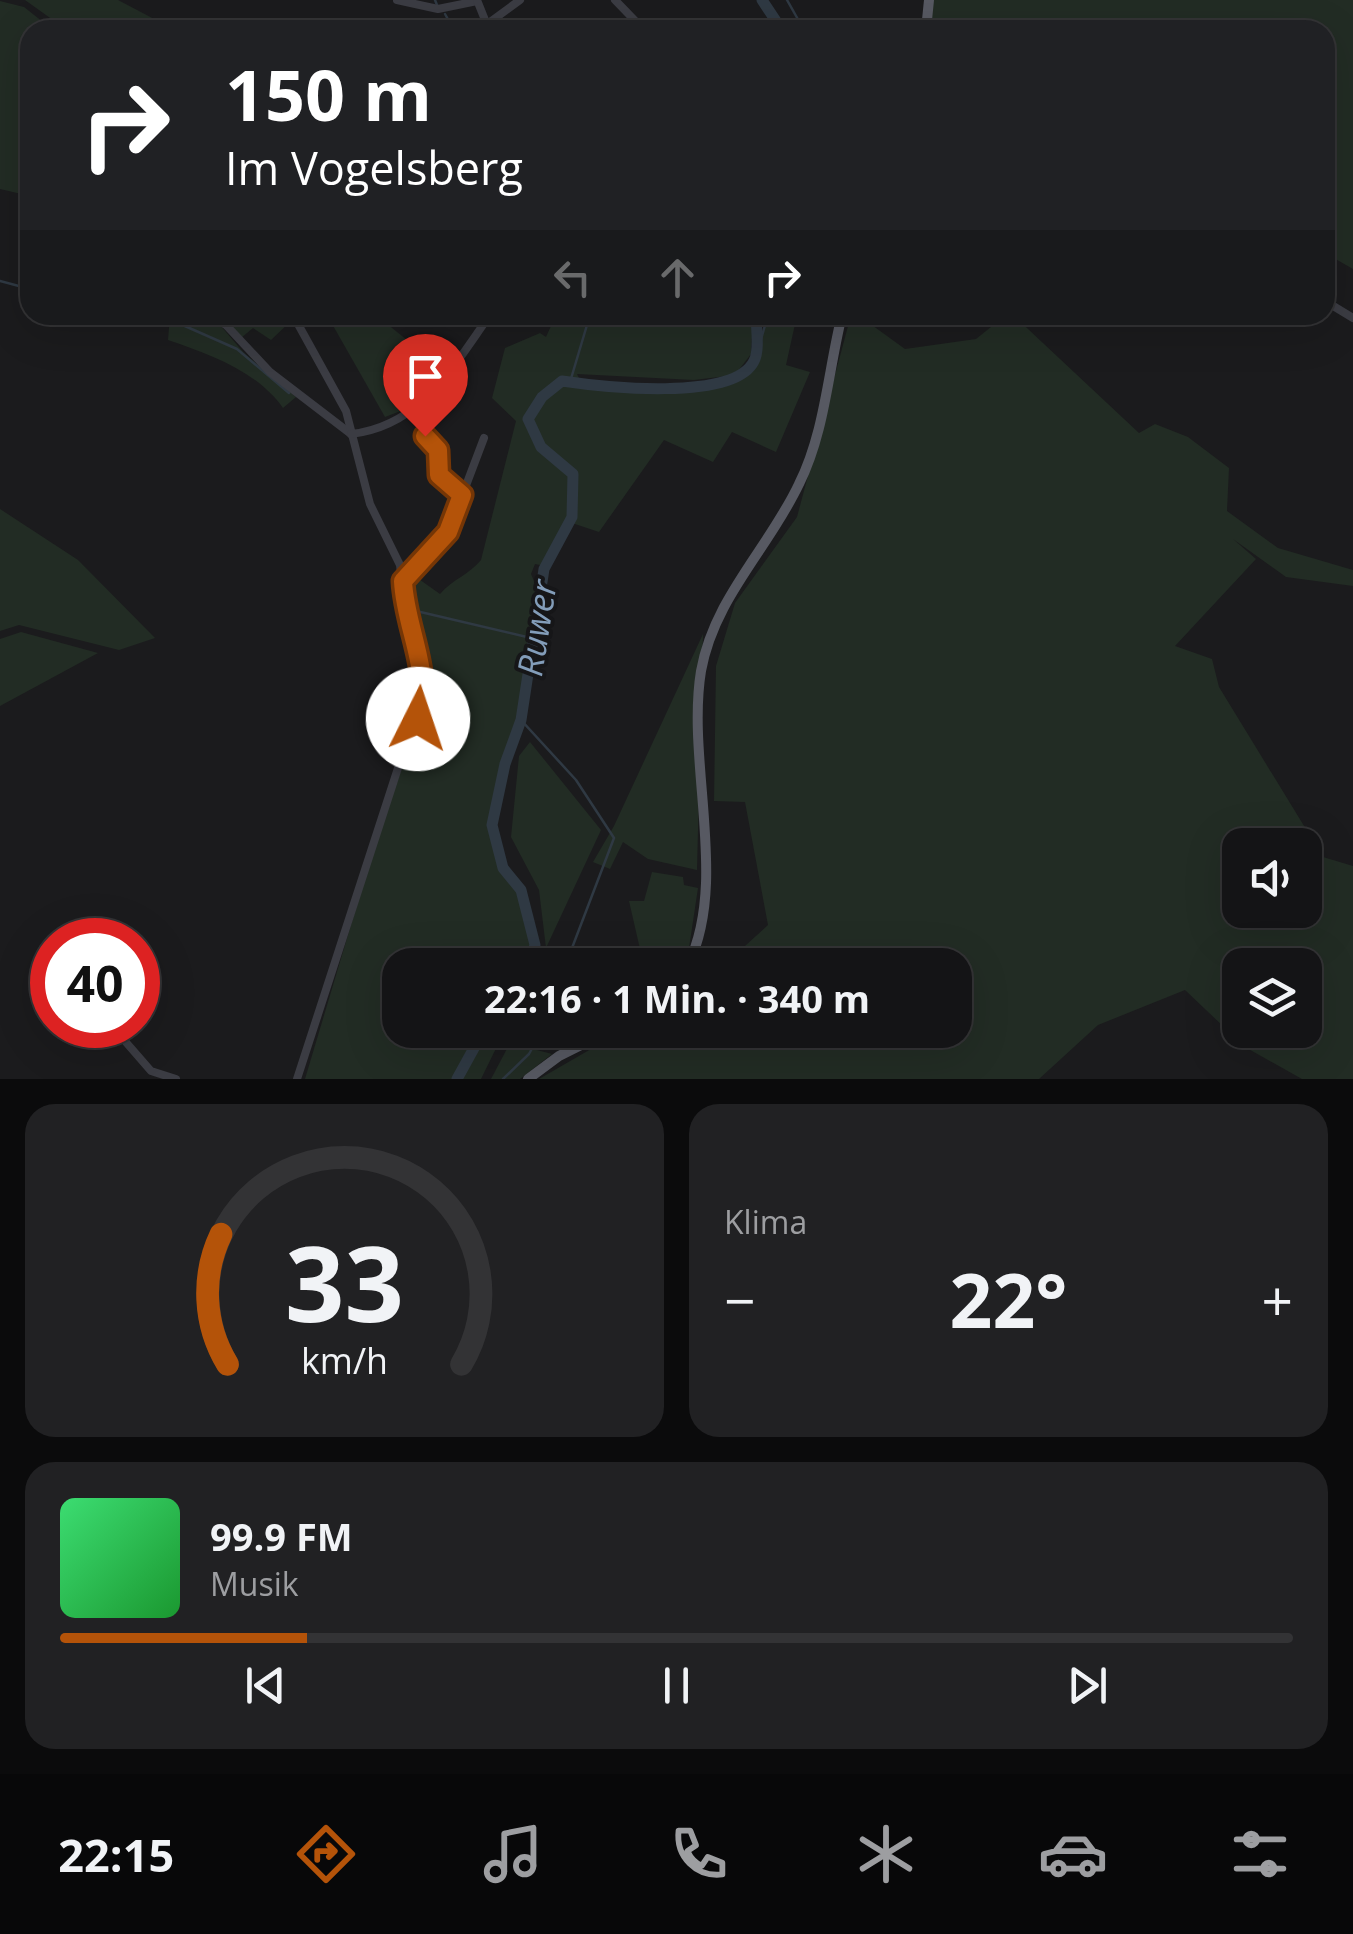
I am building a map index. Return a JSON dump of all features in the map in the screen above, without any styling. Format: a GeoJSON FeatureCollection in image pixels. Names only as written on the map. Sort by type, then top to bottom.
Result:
{"type":"FeatureCollection","features":[{"type":"Feature","properties":{"kind":"main road"},"geometry":{"type":"LineString","coordinates":[[694,948],[704,893],[698,718],[702,671],[730,593],[784,512],[808,466],[840,325]]}},
{"type":"Feature","properties":{"kind":"main road"},"geometry":{"type":"LineString","coordinates":[[528,1079],[575,1048]]}},
{"type":"Feature","properties":{"kind":"street"},"geometry":{"type":"LineString","coordinates":[[397,0],[438,10],[477,1]]}},
{"type":"Feature","properties":{"kind":"street"},"geometry":{"type":"LineString","coordinates":[[497,20],[520,0]]}},
{"type":"Feature","properties":{"kind":"street"},"geometry":{"type":"LineString","coordinates":[[615,0],[634,20]]}},
{"type":"Feature","properties":{"kind":"street"},"geometry":{"type":"LineString","coordinates":[[226,325],[270,372],[351,434],[378,430],[412,414],[440,384],[483,325]]}},
{"type":"Feature","properties":{"kind":"street"},"geometry":{"type":"LineString","coordinates":[[298,1079],[375,833],[423,702],[424,680],[406,617],[398,559],[372,511],[346,411],[299,325]]}},
{"type":"Feature","properties":{"kind":"street"},"geometry":{"type":"LineString","coordinates":[[412,414],[438,450],[439,475],[462,495]]}},
{"type":"Feature","properties":{"kind":"street"},"geometry":{"type":"LineString","coordinates":[[403,581],[448,532],[484,438]]}},
{"type":"Feature","properties":{"kind":"street"},"geometry":{"type":"LineString","coordinates":[[131,1048],[151,1070],[176,1079]]}},
{"type":"Feature","properties":{"kind":"shaded area"},"geometry":{"type":"Polygon","coordinates":[[[25,0],[118,0],[156,20],[53,20],[25,0]]]}},
{"type":"Feature","properties":{"kind":"shaded area"},"geometry":{"type":"Polygon","coordinates":[[[933,0],[1353,0],[1353,269],[1335,259],[1335,20],[931,20],[933,0]]]}},
{"type":"Feature","properties":{"kind":"shaded area"},"geometry":{"type":"Polygon","coordinates":[[[0,1],[24,7],[40,20],[20,20],[20,194],[0,189],[0,1]]]}},
{"type":"Feature","properties":{"kind":"shaded area"},"geometry":{"type":"Polygon","coordinates":[[[169,325],[220,325],[244,353],[296,397],[283,408],[246,374],[168,340],[169,325]]]}},
{"type":"Feature","properties":{"kind":"shaded area"},"geometry":{"type":"Polygon","coordinates":[[[227,325],[287,325],[271,340],[253,328],[241,338],[227,325]]]}},
{"type":"Feature","properties":{"kind":"shaded area"},"geometry":{"type":"Polygon","coordinates":[[[333,325],[388,325],[444,370],[411,407],[385,417],[333,325]]]}},
{"type":"Feature","properties":{"kind":"shaded area"},"geometry":{"type":"Polygon","coordinates":[[[551,325],[752,325],[751,354],[735,375],[694,380],[577,374],[582,384],[663,389],[726,384],[739,379],[751,366],[765,325],[795,325],[786,365],[810,372],[776,452],[732,432],[713,462],[664,440],[599,532],[569,522],[545,566],[535,564],[531,574],[534,581],[542,581],[525,701],[492,815],[497,847],[527,911],[531,948],[382,948],[382,1048],[496,1048],[481,1079],[305,1079],[377,838],[428,696],[407,594],[416,577],[440,594],[481,560],[516,421],[492,398],[505,348],[540,333],[546,337],[551,325]]]}},
{"type":"Feature","properties":{"kind":"shaded area"},"geometry":{"type":"Polygon","coordinates":[[[848,325],[872,325],[905,349],[976,339],[994,325],[1024,325],[1139,433],[1155,424],[1188,437],[1229,468],[1227,511],[1278,548],[1353,570],[1353,586],[1286,577],[1233,539],[1256,559],[1175,646],[1212,659],[1219,687],[1305,828],[1222,828],[1222,928],[1322,928],[1322,855],[1353,866],[1353,1079],[1302,1079],[1247,1048],[1322,1048],[1322,948],[1222,948],[1222,1025],[1185,990],[1098,1025],[1039,1079],[539,1079],[593,1048],[972,1048],[972,948],[743,948],[768,925],[745,802],[714,801],[716,666],[735,603],[797,517],[848,325]]]}},
{"type":"Feature","properties":{"kind":"shaded area"},"geometry":{"type":"Polygon","coordinates":[[[0,509],[78,560],[155,638],[119,650],[19,625],[0,631],[0,509]]]}},
{"type":"Feature","properties":{"kind":"shaded area"},"geometry":{"type":"Polygon","coordinates":[[[21,632],[98,653],[0,706],[0,639],[21,632]]]}},
{"type":"Feature","properties":{"kind":"shaded area"},"geometry":{"type":"Polygon","coordinates":[[[703,634],[697,870],[648,859],[623,842],[610,869],[593,862],[614,826],[703,634]]]}},
{"type":"Feature","properties":{"kind":"shaded area"},"geometry":{"type":"Polygon","coordinates":[[[530,742],[601,830],[546,948],[539,890],[511,837],[519,756],[530,742]]]}},
{"type":"Feature","properties":{"kind":"shaded area"},"geometry":{"type":"Polygon","coordinates":[[[652,872],[683,877],[684,885],[698,888],[689,948],[640,948],[629,901],[644,901],[652,872]]]}},
{"type":"Feature","properties":{"kind":"shaded area"},"geometry":{"type":"Polygon","coordinates":[[[507,1048],[552,1054],[520,1079],[491,1079],[507,1048]]]}},
{"type":"Feature","properties":{"kind":"waterway"},"geometry":{"type":"LineString","coordinates":[[435,0],[437,5]]}},
{"type":"Feature","properties":{"kind":"waterway","name":"Ruwer"},"geometry":{"type":"LineString","coordinates":[[762,0],[775,20]]}},
{"type":"Feature","properties":{"kind":"waterway"},"geometry":{"type":"LineString","coordinates":[[787,0],[798,20]]}},
{"type":"Feature","properties":{"kind":"waterway"},"geometry":{"type":"LineString","coordinates":[[445,14],[448,20]]}},
{"type":"Feature","properties":{"kind":"waterway"},"geometry":{"type":"LineString","coordinates":[[0,281],[20,286]]}},
{"type":"Feature","properties":{"kind":"waterway"},"geometry":{"type":"LineString","coordinates":[[183,325],[237,349],[289,393]]}},
{"type":"Feature","properties":{"kind":"waterway"},"geometry":{"type":"LineString","coordinates":[[570,382],[587,325]]}},
{"type":"Feature","properties":{"kind":"waterway","name":"Ruwer"},"geometry":{"type":"LineString","coordinates":[[534,948],[521,890],[503,868],[492,825],[505,764],[521,720],[544,569],[572,517],[573,474],[541,447],[528,419],[542,397],[562,381],[666,389],[721,382],[742,374],[756,356],[756,325]]}},
{"type":"Feature","properties":{"kind":"waterway"},"geometry":{"type":"LineString","coordinates":[[755,360],[765,325]]}},
{"type":"Feature","properties":{"kind":"waterway"},"geometry":{"type":"LineString","coordinates":[[412,610],[531,638]]}},
{"type":"Feature","properties":{"kind":"waterway"},"geometry":{"type":"LineString","coordinates":[[521,720],[576,780],[614,838],[572,948]]}},
{"type":"Feature","properties":{"kind":"waterway","name":"Ruwer"},"geometry":{"type":"LineString","coordinates":[[457,1079],[474,1048]]}},
{"type":"Feature","properties":{"kind":"waterway"},"geometry":{"type":"LineString","coordinates":[[503,1079],[532,1048]]}},
{"type":"Feature","properties":{"kind":"route"},"geometry":{"type":"LineString","coordinates":[[418,719],[424,688],[404,607],[403,581],[411,577],[448,532],[462,495],[439,475],[438,450],[425,436]]}}]}
